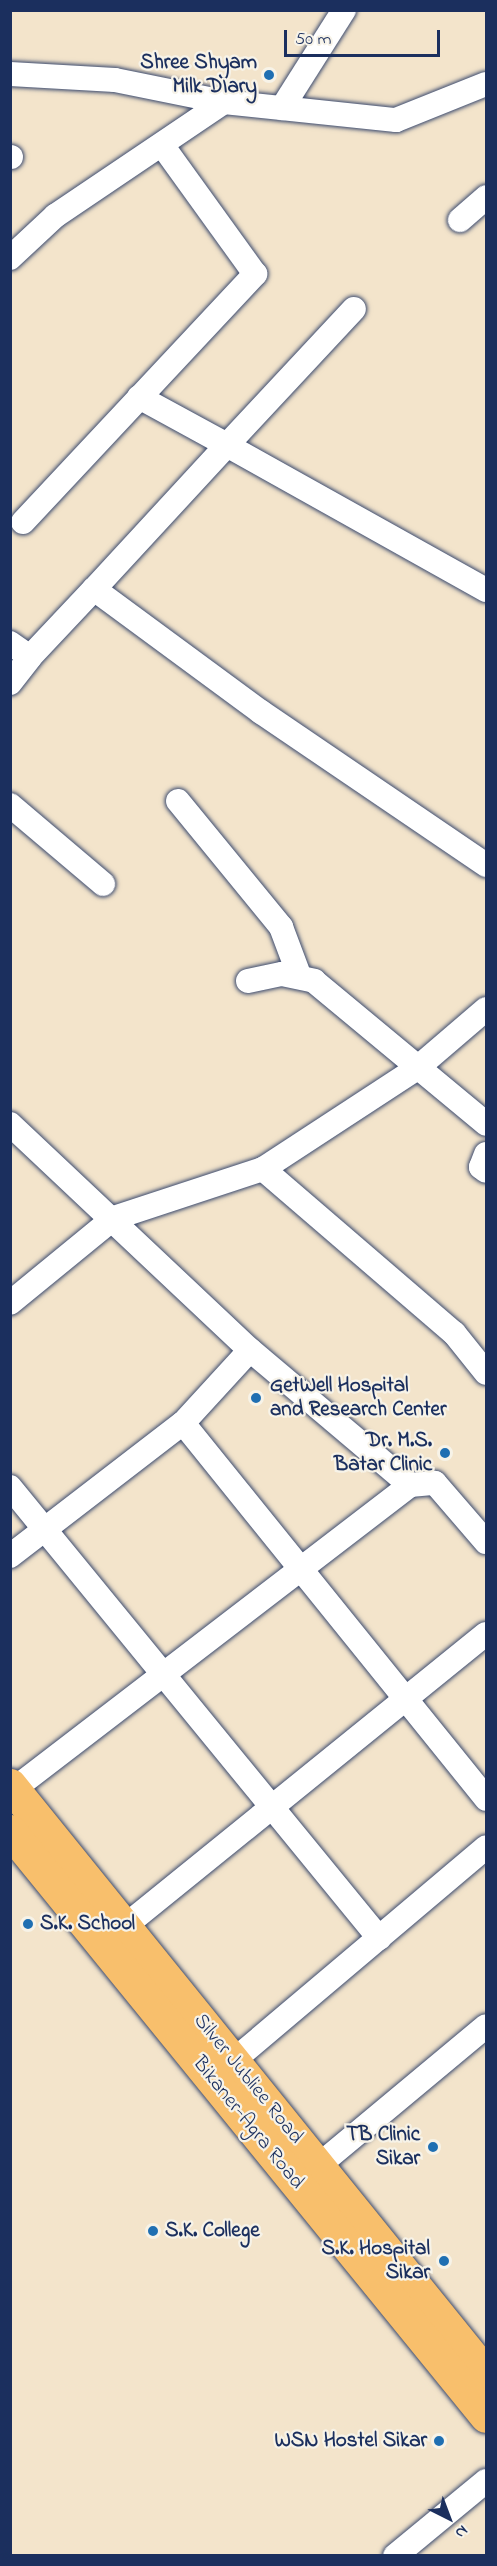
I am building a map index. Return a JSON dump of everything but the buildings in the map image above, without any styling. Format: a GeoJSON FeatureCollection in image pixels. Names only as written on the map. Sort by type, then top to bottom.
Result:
{"type":"FeatureCollection","features":[{"type":"Feature","properties":{"kind":"main road","name":"Silver Jubliee Road"},"geometry":{"type":"LineString","coordinates":[[12,1787],[233,2061],[308,2174],[486,2374]]}},
{"type":"Feature","properties":{"kind":"main road","name":"Bikaner-Agra Road"},"geometry":{"type":"LineString","coordinates":[[10,1831],[308,2174],[486,2416]]}},
{"type":"Feature","properties":{"kind":"street"},"geometry":{"type":"LineString","coordinates":[[282,108],[344,10]]}},
{"type":"Feature","properties":{"kind":"street"},"geometry":{"type":"LineString","coordinates":[[10,74],[115,80],[224,102],[396,120],[486,84]]}},
{"type":"Feature","properties":{"kind":"street"},"geometry":{"type":"LineString","coordinates":[[10,258],[55,216],[224,102]]}},
{"type":"Feature","properties":{"kind":"street"},"geometry":{"type":"LineString","coordinates":[[23,522],[255,274],[162,145]]}},
{"type":"Feature","properties":{"kind":"street"},"geometry":{"type":"LineString","coordinates":[[460,219],[486,197]]}},
{"type":"Feature","properties":{"kind":"street"},"geometry":{"type":"LineString","coordinates":[[10,683],[30,657],[354,309]]}},
{"type":"Feature","properties":{"kind":"street"},"geometry":{"type":"LineString","coordinates":[[139,397],[486,590]]}},
{"type":"Feature","properties":{"kind":"street"},"geometry":{"type":"LineString","coordinates":[[94,589],[261,712],[486,865]]}},
{"type":"Feature","properties":{"kind":"street"},"geometry":{"type":"LineString","coordinates":[[10,643],[30,657]]}},
{"type":"Feature","properties":{"kind":"street"},"geometry":{"type":"LineString","coordinates":[[178,801],[281,927],[299,975]]}},
{"type":"Feature","properties":{"kind":"street"},"geometry":{"type":"LineString","coordinates":[[10,805],[103,884]]}},
{"type":"Feature","properties":{"kind":"street"},"geometry":{"type":"LineString","coordinates":[[248,981],[299,975],[333,994],[416,1069],[486,1124]]}},
{"type":"Feature","properties":{"kind":"street"},"geometry":{"type":"LineString","coordinates":[[10,1303],[114,1218],[263,1170],[416,1069],[486,1009]]}},
{"type":"Feature","properties":{"kind":"street"},"geometry":{"type":"LineString","coordinates":[[10,1124],[114,1218],[250,1350],[410,1485]]}},
{"type":"Feature","properties":{"kind":"street"},"geometry":{"type":"LineString","coordinates":[[486,1154],[481,1167],[486,1171]]}},
{"type":"Feature","properties":{"kind":"street"},"geometry":{"type":"LineString","coordinates":[[263,1170],[454,1334],[486,1373]]}},
{"type":"Feature","properties":{"kind":"street"},"geometry":{"type":"LineString","coordinates":[[10,1556],[183,1423],[250,1350]]}},
{"type":"Feature","properties":{"kind":"street"},"geometry":{"type":"LineString","coordinates":[[183,1423],[486,1799]]}},
{"type":"Feature","properties":{"kind":"street"},"geometry":{"type":"LineString","coordinates":[[12,1787],[410,1485],[435,1483],[486,1542]]}},
{"type":"Feature","properties":{"kind":"street"},"geometry":{"type":"LineString","coordinates":[[10,1487],[379,1938]]}},
{"type":"Feature","properties":{"kind":"street"},"geometry":{"type":"LineString","coordinates":[[125,1926],[486,1634]]}},
{"type":"Feature","properties":{"kind":"street"},"geometry":{"type":"LineString","coordinates":[[233,2061],[486,1847]]}},
{"type":"Feature","properties":{"kind":"street"},"geometry":{"type":"LineString","coordinates":[[308,2174],[486,2026]]}},
{"type":"Feature","properties":{"kind":"street"},"geometry":{"type":"LineString","coordinates":[[395,2556],[486,2481]]}},
{"type":"Feature","properties":{"kind":"place","name":"Shree Shyam Milk DIary"},"geometry":{"type":"Point","coordinates":[269,75]}},
{"type":"Feature","properties":{"kind":"place","name":"GetWell Hospital and Research Center"},"geometry":{"type":"Point","coordinates":[256,1398]}},
{"type":"Feature","properties":{"kind":"place","name":"Dr. M.S. Batar Clinic"},"geometry":{"type":"Point","coordinates":[445,1453]}},
{"type":"Feature","properties":{"kind":"place","name":"S.K. School"},"geometry":{"type":"Point","coordinates":[28,1924]}},
{"type":"Feature","properties":{"kind":"place","name":"TB Clinic Sikar"},"geometry":{"type":"Point","coordinates":[433,2147]}},
{"type":"Feature","properties":{"kind":"place","name":"S.K. College"},"geometry":{"type":"Point","coordinates":[153,2231]}},
{"type":"Feature","properties":{"kind":"place","name":"S.K. Hospital Sikar"},"geometry":{"type":"Point","coordinates":[444,2261]}},
{"type":"Feature","properties":{"kind":"place","name":"WSN Hostel Sikar"},"geometry":{"type":"Point","coordinates":[439,2441]}}]}
